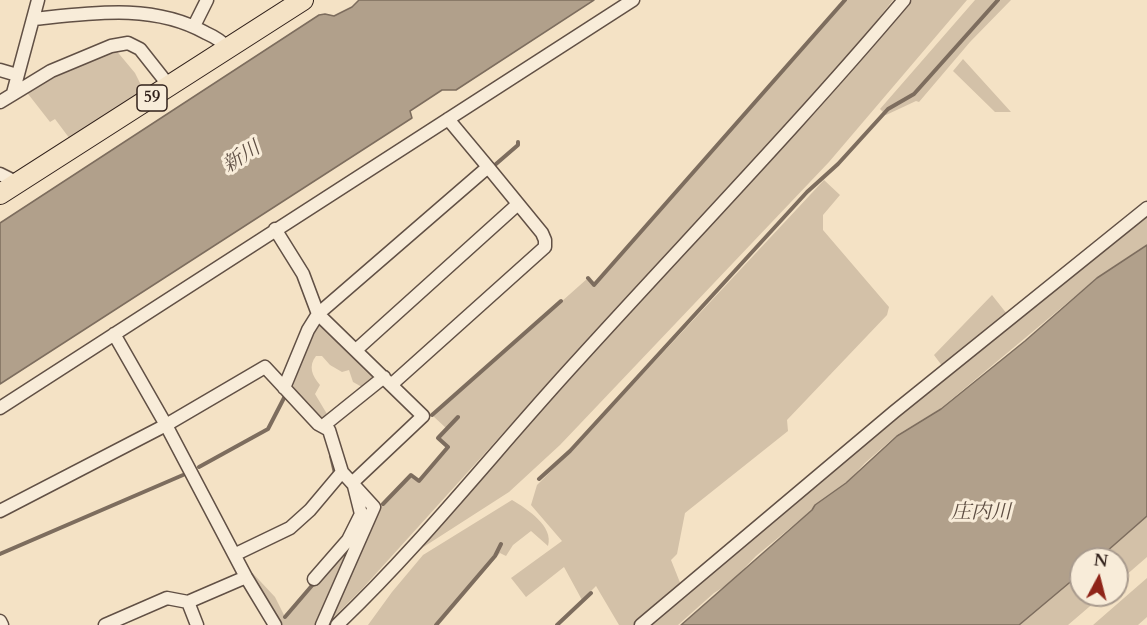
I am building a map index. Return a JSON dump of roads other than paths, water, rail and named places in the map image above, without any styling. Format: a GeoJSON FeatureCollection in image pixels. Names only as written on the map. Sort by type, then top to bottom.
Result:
{"type":"FeatureCollection","features":[{"type":"Feature","properties":{"kind":"main road","name":"59"},"geometry":{"type":"LineString","coordinates":[[0,194],[303,0]]}},
{"type":"Feature","properties":{"kind":"street"},"geometry":{"type":"LineString","coordinates":[[13,93],[38,0]]}},
{"type":"Feature","properties":{"kind":"street"},"geometry":{"type":"LineString","coordinates":[[194,26],[207,0]]}},
{"type":"Feature","properties":{"kind":"street"},"geometry":{"type":"LineString","coordinates":[[0,408],[633,0]]}},
{"type":"Feature","properties":{"kind":"street"},"geometry":{"type":"LineString","coordinates":[[337,625],[383,581],[576,361],[764,159],[904,0]]}},
{"type":"Feature","properties":{"kind":"street"},"geometry":{"type":"LineString","coordinates":[[33,19],[126,12],[161,17],[194,26],[222,41],[229,49]]}},
{"type":"Feature","properties":{"kind":"street"},"geometry":{"type":"LineString","coordinates":[[0,102],[51,71],[121,44],[134,45],[140,49],[170,87]]}},
{"type":"Feature","properties":{"kind":"street"},"geometry":{"type":"LineString","coordinates":[[0,70],[17,75]]}},
{"type":"Feature","properties":{"kind":"street"},"geometry":{"type":"LineString","coordinates":[[323,426],[387,381],[545,247],[542,233],[448,119]]}},
{"type":"Feature","properties":{"kind":"street"},"geometry":{"type":"LineString","coordinates":[[284,388],[308,330],[318,314],[488,166]]}},
{"type":"Feature","properties":{"kind":"street"},"geometry":{"type":"LineString","coordinates":[[0,174],[18,183]]}},
{"type":"Feature","properties":{"kind":"street"},"geometry":{"type":"LineString","coordinates":[[356,350],[518,204]]}},
{"type":"Feature","properties":{"kind":"street"},"geometry":{"type":"LineString","coordinates":[[641,625],[894,412],[1147,208]]}},
{"type":"Feature","properties":{"kind":"street"},"geometry":{"type":"LineString","coordinates":[[275,229],[303,274],[318,314],[423,416],[353,484]]}},
{"type":"Feature","properties":{"kind":"street"},"geometry":{"type":"LineString","coordinates":[[114,334],[166,424],[246,577],[275,625]]}},
{"type":"Feature","properties":{"kind":"street"},"geometry":{"type":"LineString","coordinates":[[0,511],[166,424],[265,368],[329,430],[342,472],[374,507],[322,625]]}},
{"type":"Feature","properties":{"kind":"street"},"geometry":{"type":"LineString","coordinates":[[236,554],[290,528],[310,510],[342,472]]}},
{"type":"Feature","properties":{"kind":"street"},"geometry":{"type":"LineString","coordinates":[[314,579],[348,540],[361,514],[353,484]]}},
{"type":"Feature","properties":{"kind":"street"},"geometry":{"type":"LineString","coordinates":[[105,625],[119,622],[167,598],[188,602],[246,577]]}},
{"type":"Feature","properties":{"kind":"street"},"geometry":{"type":"LineString","coordinates":[[188,602],[197,625]]}},
{"type":"Feature","properties":{"kind":"street"},"geometry":{"type":"LineString","coordinates":[[0,621],[2,625]]}},
{"type":"Feature","properties":{"kind":"water","name":"新川"},"geometry":{"type":"Polygon","coordinates":[[[359,0],[594,0],[456,90],[442,90],[410,111],[412,118],[0,384],[0,223],[319,15],[334,16],[352,7],[359,0]]]}},
{"type":"Feature","properties":{"kind":"water","name":"庄内川"},"geometry":{"type":"Polygon","coordinates":[[[1147,245],[1147,516],[1112,547],[1069,547],[1069,583],[1019,625],[681,625],[815,505],[846,483],[897,436],[941,409],[1025,341],[1097,278],[1147,245]]]}},
{"type":"Feature","properties":{"kind":"waterway"},"geometry":{"type":"LineString","coordinates":[[588,278],[594,285],[845,0]]}},
{"type":"Feature","properties":{"kind":"waterway"},"geometry":{"type":"LineString","coordinates":[[539,479],[570,451],[807,192],[838,164],[888,109],[914,94],[998,0]]}},
{"type":"Feature","properties":{"kind":"waterway"},"geometry":{"type":"LineString","coordinates":[[496,164],[518,145],[518,142]]}},
{"type":"Feature","properties":{"kind":"waterway"},"geometry":{"type":"LineString","coordinates":[[432,415],[561,301]]}},
{"type":"Feature","properties":{"kind":"waterway"},"geometry":{"type":"LineString","coordinates":[[199,467],[268,429],[286,397]]}},
{"type":"Feature","properties":{"kind":"waterway"},"geometry":{"type":"LineString","coordinates":[[383,504],[411,475],[419,481],[448,447],[438,438],[458,417]]}},
{"type":"Feature","properties":{"kind":"waterway"},"geometry":{"type":"LineString","coordinates":[[331,456],[335,473]]}},
{"type":"Feature","properties":{"kind":"waterway"},"geometry":{"type":"LineString","coordinates":[[0,554],[183,475]]}},
{"type":"Feature","properties":{"kind":"waterway"},"geometry":{"type":"LineString","coordinates":[[436,625],[495,556],[501,544]]}},
{"type":"Feature","properties":{"kind":"waterway"},"geometry":{"type":"LineString","coordinates":[[285,617],[315,582]]}},
{"type":"Feature","properties":{"kind":"waterway"},"geometry":{"type":"LineString","coordinates":[[557,625],[591,593]]}}]}
